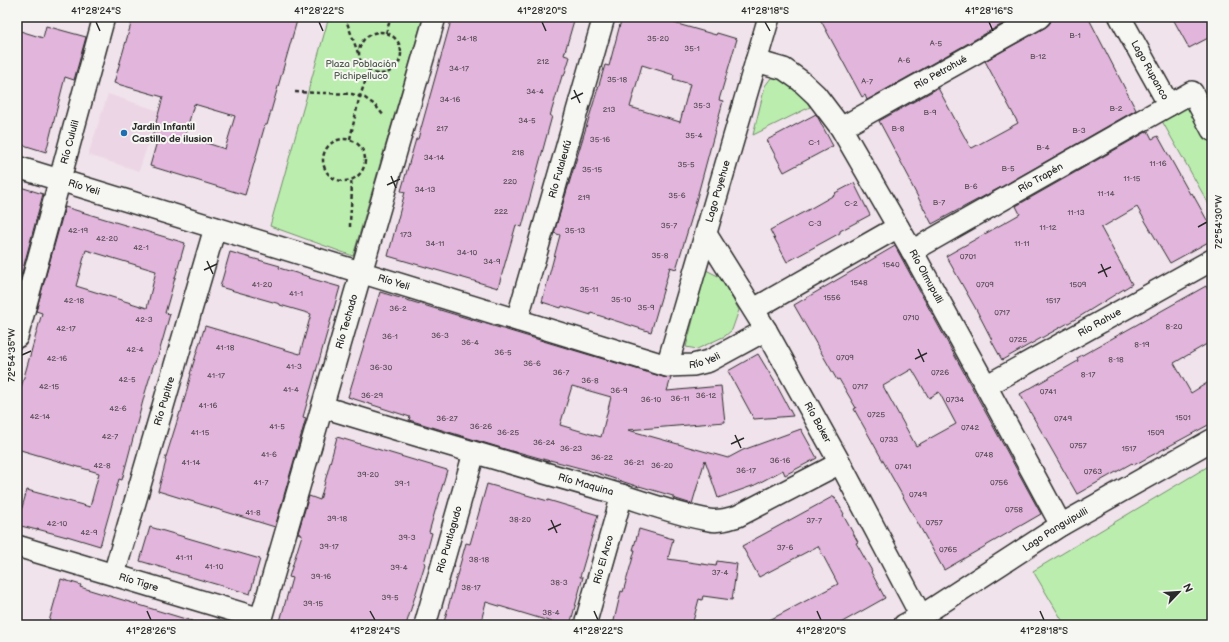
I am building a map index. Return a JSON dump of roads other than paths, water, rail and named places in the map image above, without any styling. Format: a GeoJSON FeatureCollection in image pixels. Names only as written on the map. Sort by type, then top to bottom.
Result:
{"type":"FeatureCollection","features":[{"type":"Feature","properties":{"kind":"street","name":"Río Cululil"},"geometry":{"type":"LineString","coordinates":[[18,328],[104,17]]}},
{"type":"Feature","properties":{"kind":"street","name":"Río Techado"},"geometry":{"type":"LineString","coordinates":[[260,622],[435,17]]}},
{"type":"Feature","properties":{"kind":"street","name":"Río Futaleufú"},"geometry":{"type":"LineString","coordinates":[[517,320],[604,17]]}},
{"type":"Feature","properties":{"kind":"street","name":"Lago Puyehue"},"geometry":{"type":"LineString","coordinates":[[667,366],[769,17]]}},
{"type":"Feature","properties":{"kind":"street","name":"Río Petrohué"},"geometry":{"type":"LineString","coordinates":[[841,128],[1040,17]]}},
{"type":"Feature","properties":{"kind":"street","name":"Lago Rupanco"},"geometry":{"type":"LineString","coordinates":[[1120,17],[1169,105],[1192,92],[1212,130]]}},
{"type":"Feature","properties":{"kind":"street","name":"Río Olmupulli"},"geometry":{"type":"LineString","coordinates":[[756,61],[784,69],[801,81],[816,95],[841,128],[912,252],[1061,525]]}},
{"type":"Feature","properties":{"kind":"street","name":"Río Trapén"},"geometry":{"type":"LineString","coordinates":[[912,252],[1169,105]]}},
{"type":"Feature","properties":{"kind":"street","name":"Río Yeli"},"geometry":{"type":"LineString","coordinates":[[17,167],[667,366],[693,365],[709,361],[766,330]]}},
{"type":"Feature","properties":{"kind":"street","name":"Río Pupitre"},"geometry":{"type":"LineString","coordinates":[[114,574],[215,228]]}},
{"type":"Feature","properties":{"kind":"street"},"geometry":{"type":"LineString","coordinates":[[754,309],[898,228]]}},
{"type":"Feature","properties":{"kind":"street","name":"Río Baker"},"geometry":{"type":"LineString","coordinates":[[706,234],[754,309],[840,463],[912,620]]}},
{"type":"Feature","properties":{"kind":"street","name":"Río Rahue"},"geometry":{"type":"LineString","coordinates":[[986,386],[1212,260]]}},
{"type":"Feature","properties":{"kind":"street","name":"Río Maquina"},"geometry":{"type":"LineString","coordinates":[[323,407],[679,513],[710,520],[724,521],[738,516],[840,463]]}},
{"type":"Feature","properties":{"kind":"street","name":"Lago Panguipulli"},"geometry":{"type":"LineString","coordinates":[[912,620],[1061,525],[1212,440]]}},
{"type":"Feature","properties":{"kind":"street","name":"Río Puntiagudo"},"geometry":{"type":"LineString","coordinates":[[425,625],[474,453]]}},
{"type":"Feature","properties":{"kind":"street","name":"Río El Arco"},"geometry":{"type":"LineString","coordinates":[[585,625],[622,495]]}},
{"type":"Feature","properties":{"kind":"street","name":"Río Tigre"},"geometry":{"type":"LineString","coordinates":[[17,546],[114,574],[260,622]]}},
{"type":"Feature","properties":{"kind":"place","name":"Jardin Infantil Castillo de ilusion"},"geometry":{"type":"Point","coordinates":[124,133]}},
{"type":"Feature","properties":{"kind":"park label","name":"Plaza Población Pichipelluco"},"geometry":{"type":"Point","coordinates":[361,70]}}]}
